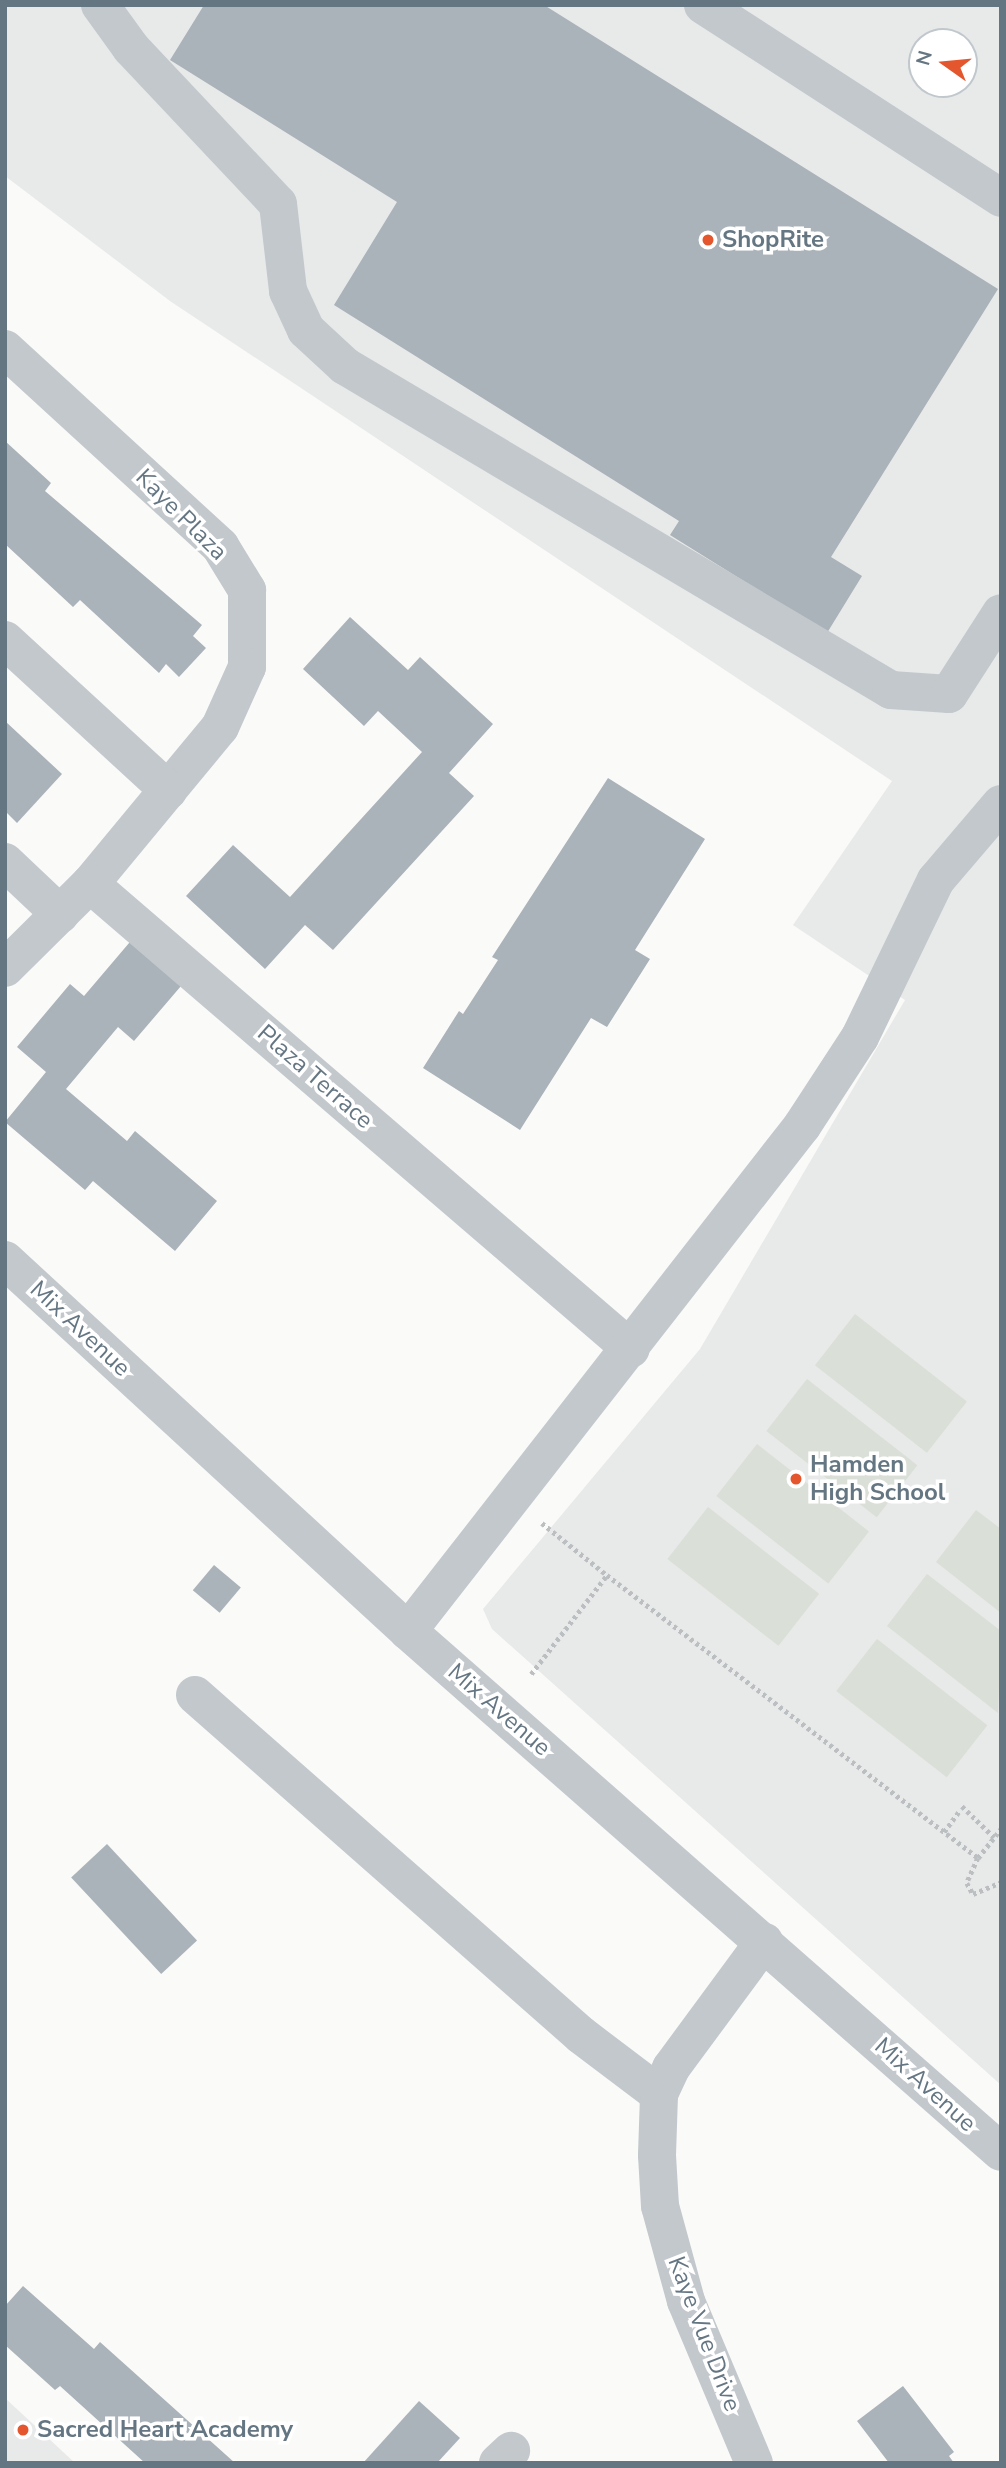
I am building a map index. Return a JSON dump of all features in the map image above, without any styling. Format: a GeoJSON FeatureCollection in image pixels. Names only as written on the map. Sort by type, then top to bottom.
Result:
{"type":"FeatureCollection","features":[{"type":"Feature","properties":{"kind":"street"},"geometry":{"type":"LineString","coordinates":[[100,5],[131,48],[278,204],[288,291],[306,330],[345,366],[891,690],[949,694],[1001,613]]}},
{"type":"Feature","properties":{"kind":"street"},"geometry":{"type":"LineString","coordinates":[[703,5],[1001,198]]}},
{"type":"Feature","properties":{"kind":"street","name":"Kaye Plaza"},"geometry":{"type":"LineString","coordinates":[[5,349],[220,546],[247,590],[251,632],[238,692],[220,727],[90,884]]}},
{"type":"Feature","properties":{"kind":"street"},"geometry":{"type":"LineString","coordinates":[[5,640],[168,790]]}},
{"type":"Feature","properties":{"kind":"street"},"geometry":{"type":"LineString","coordinates":[[408,1631],[631,1349],[802,1126],[860,1037],[936,880],[1001,804]]}},
{"type":"Feature","properties":{"kind":"street"},"geometry":{"type":"LineString","coordinates":[[5,862],[60,914]]}},
{"type":"Feature","properties":{"kind":"street"},"geometry":{"type":"LineString","coordinates":[[5,968],[90,884]]}},
{"type":"Feature","properties":{"kind":"street","name":"Plaza Terrace"},"geometry":{"type":"LineString","coordinates":[[90,884],[631,1349]]}},
{"type":"Feature","properties":{"kind":"street","name":"Mix Avenue"},"geometry":{"type":"LineString","coordinates":[[5,1260],[408,1631],[1001,2152]]}},
{"type":"Feature","properties":{"kind":"street"},"geometry":{"type":"LineString","coordinates":[[195,1695],[581,2035],[659,2094]]}},
{"type":"Feature","properties":{"kind":"street","name":"Kaye Vue Drive"},"geometry":{"type":"LineString","coordinates":[[754,2463],[687,2301],[660,2206],[659,2094],[671,2068],[764,1941]]}},
{"type":"Feature","properties":{"kind":"path"},"geometry":{"type":"LineString","coordinates":[[513,1500],[978,1858]]}},
{"type":"Feature","properties":{"kind":"path"},"geometry":{"type":"LineString","coordinates":[[531,1674],[607,1575]]}},
{"type":"Feature","properties":{"kind":"path"},"geometry":{"type":"LineString","coordinates":[[944,1832],[961,1808],[994,1837]]}},
{"type":"Feature","properties":{"kind":"path"},"geometry":{"type":"LineString","coordinates":[[1001,1829],[978,1858],[967,1884],[973,1895],[1001,1882]]}},
{"type":"Feature","properties":{"kind":"shaded area"},"geometry":{"type":"Polygon","coordinates":[[[5,5],[1001,5],[1001,2085],[492,1629],[483,1609],[700,1349],[905,1000],[793,925],[892,781],[170,301],[5,176],[5,5]]]}},
{"type":"Feature","properties":{"kind":"shaded area"},"geometry":{"type":"Polygon","coordinates":[[[855,1314],[967,1401],[927,1453],[815,1365],[855,1314]]]}},
{"type":"Feature","properties":{"kind":"shaded area"},"geometry":{"type":"Polygon","coordinates":[[[807,1379],[917,1465],[877,1517],[766,1431],[807,1379]]]}},
{"type":"Feature","properties":{"kind":"shaded area"},"geometry":{"type":"Polygon","coordinates":[[[757,1444],[869,1531],[828,1583],[716,1496],[757,1444]]]}},
{"type":"Feature","properties":{"kind":"shaded area"},"geometry":{"type":"Polygon","coordinates":[[[708,1507],[819,1594],[778,1646],[667,1559],[708,1507]]]}},
{"type":"Feature","properties":{"kind":"shaded area"},"geometry":{"type":"Polygon","coordinates":[[[976,1510],[1001,1529],[1001,1613],[936,1562],[976,1510]]]}},
{"type":"Feature","properties":{"kind":"shaded area"},"geometry":{"type":"Polygon","coordinates":[[[927,1574],[1001,1631],[998,1713],[887,1626],[927,1574]]]}},
{"type":"Feature","properties":{"kind":"shaded area"},"geometry":{"type":"Polygon","coordinates":[[[877,1639],[987,1725],[947,1777],[836,1691],[877,1639]]]}},
{"type":"Feature","properties":{"kind":"shaded area","name":"Sacred Heart Academy"},"geometry":{"type":"Polygon","coordinates":[[[5,2398],[75,2463],[5,2463],[5,2398]]]}},
{"type":"Feature","properties":{"kind":"building"},"geometry":{"type":"Polygon","coordinates":[[[204,5],[544,5],[998,289],[831,557],[862,576],[827,633],[670,535],[679,521],[334,305],[397,202],[170,60],[204,5]]]}},
{"type":"Feature","properties":{"kind":"building"},"geometry":{"type":"Polygon","coordinates":[[[5,441],[51,483],[45,491],[202,625],[193,636],[206,648],[179,677],[166,664],[159,673],[80,600],[73,607],[5,544],[5,441]]]}},
{"type":"Feature","properties":{"kind":"building"},"geometry":{"type":"Polygon","coordinates":[[[350,617],[408,670],[420,657],[493,724],[449,773],[474,796],[333,950],[305,925],[265,969],[186,896],[233,845],[290,897],[422,752],[378,711],[364,726],[303,669],[350,617]]]}},
{"type":"Feature","properties":{"kind":"building"},"geometry":{"type":"Polygon","coordinates":[[[5,721],[62,774],[17,823],[5,811],[5,721]]]}},
{"type":"Feature","properties":{"kind":"building"},"geometry":{"type":"Polygon","coordinates":[[[608,778],[705,839],[635,950],[650,959],[607,1027],[591,1018],[520,1130],[423,1068],[459,1011],[463,1014],[498,960],[492,957],[608,778]]]}},
{"type":"Feature","properties":{"kind":"building"},"geometry":{"type":"Polygon","coordinates":[[[135,936],[187,979],[134,1041],[118,1027],[66,1089],[127,1141],[135,1131],[217,1201],[175,1251],[93,1181],[85,1190],[5,1122],[46,1072],[17,1047],[70,984],[84,996],[135,936]]]}},
{"type":"Feature","properties":{"kind":"building"},"geometry":{"type":"Polygon","coordinates":[[[214,1565],[241,1587],[220,1613],[193,1590],[214,1565]]]}},
{"type":"Feature","properties":{"kind":"building"},"geometry":{"type":"Polygon","coordinates":[[[107,1844],[197,1941],[161,1974],[71,1877],[107,1844]]]}},
{"type":"Feature","properties":{"kind":"building"},"geometry":{"type":"Polygon","coordinates":[[[23,2286],[94,2349],[100,2342],[235,2463],[145,2463],[60,2386],[55,2390],[5,2345],[5,2306],[23,2286]]]}},
{"type":"Feature","properties":{"kind":"building"},"geometry":{"type":"Polygon","coordinates":[[[903,2386],[954,2452],[949,2456],[954,2463],[889,2463],[857,2421],[903,2386]]]}},
{"type":"Feature","properties":{"kind":"building"},"geometry":{"type":"Polygon","coordinates":[[[419,2401],[460,2438],[437,2463],[363,2463],[419,2401]]]}},
{"type":"Feature","properties":{"kind":"place","name":"ShopRite"},"geometry":{"type":"Point","coordinates":[708,240]}},
{"type":"Feature","properties":{"kind":"place","name":"Hamden High School"},"geometry":{"type":"Point","coordinates":[796,1479]}},
{"type":"Feature","properties":{"kind":"place","name":"Sacred Heart Academy"},"geometry":{"type":"Point","coordinates":[23,2430]}}]}
